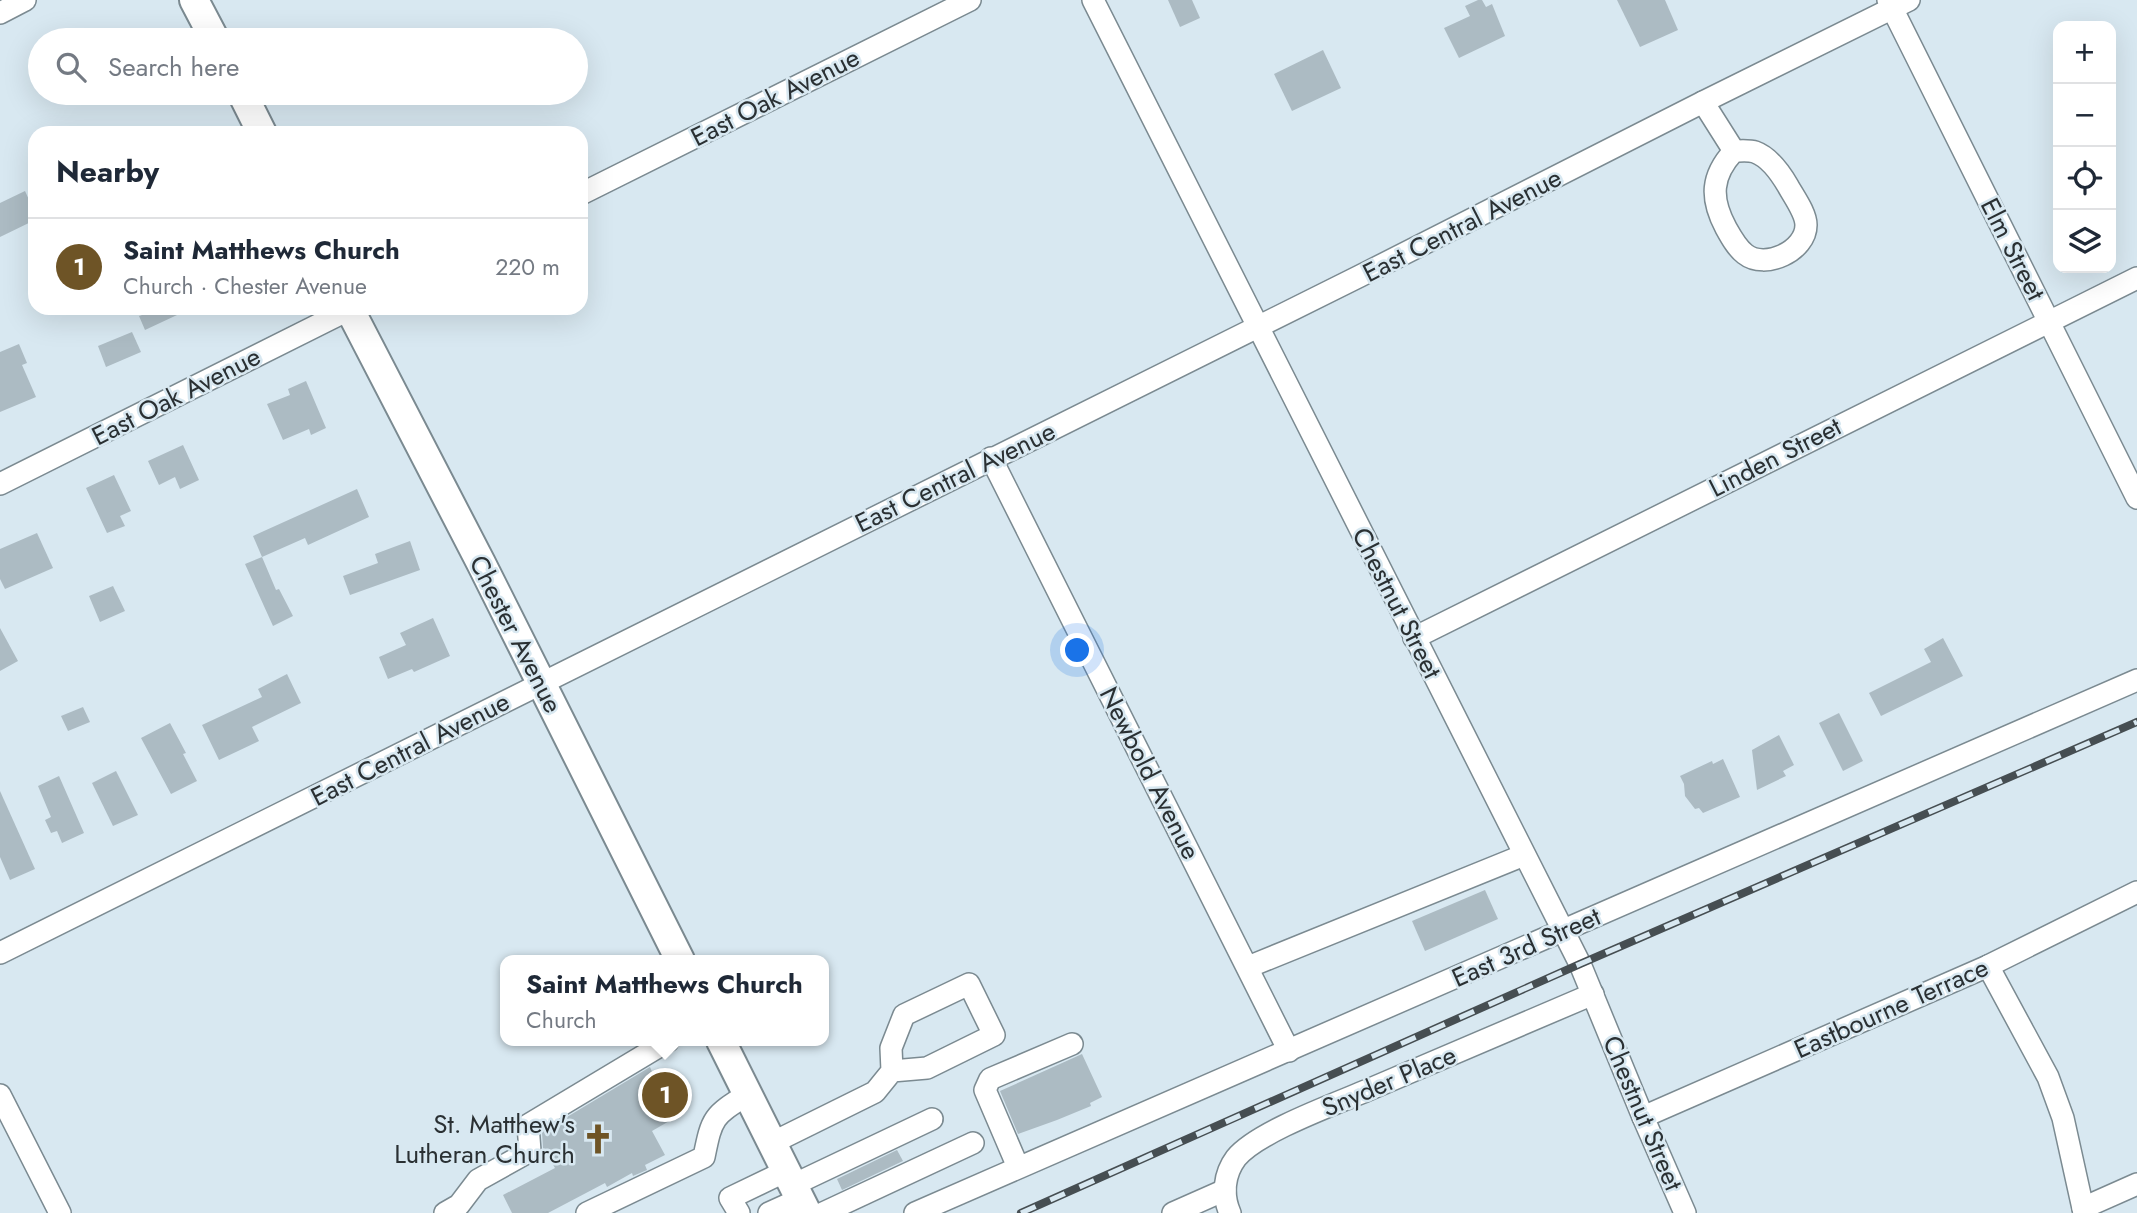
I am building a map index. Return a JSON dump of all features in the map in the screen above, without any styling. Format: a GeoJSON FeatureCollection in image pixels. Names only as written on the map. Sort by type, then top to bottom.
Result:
{"type":"FeatureCollection","features":[{"type":"Feature","properties":{"kind":"main road"},"geometry":{"type":"LineString","coordinates":[[194,0],[209,28]]}},
{"type":"Feature","properties":{"kind":"main road"},"geometry":{"type":"LineString","coordinates":[[248,105],[258,126]]}},
{"type":"Feature","properties":{"kind":"main road","name":"Chester Avenue"},"geometry":{"type":"LineString","coordinates":[[354,315],[677,955]]}},
{"type":"Feature","properties":{"kind":"main road"},"geometry":{"type":"LineString","coordinates":[[724,1046],[802,1196]]}},
{"type":"Feature","properties":{"kind":"street"},"geometry":{"type":"LineString","coordinates":[[0,13],[26,0]]}},
{"type":"Feature","properties":{"kind":"street","name":"East Oak Avenue"},"geometry":{"type":"LineString","coordinates":[[588,191],[970,0]]}},
{"type":"Feature","properties":{"kind":"street","name":"Chestnut Street"},"geometry":{"type":"LineString","coordinates":[[1093,0],[1563,931],[1593,994],[1685,1213]]}},
{"type":"Feature","properties":{"kind":"street","name":"East Central Avenue"},"geometry":{"type":"LineString","coordinates":[[0,953],[1258,326],[1896,3]]}},
{"type":"Feature","properties":{"kind":"street","name":"Elm Street"},"geometry":{"type":"LineString","coordinates":[[1896,3],[2137,498]]}},
{"type":"Feature","properties":{"kind":"street"},"geometry":{"type":"LineString","coordinates":[[1703,102],[1734,150]]}},
{"type":"Feature","properties":{"kind":"street"},"geometry":{"type":"LineString","coordinates":[[1734,150],[1755,152],[1763,157],[1780,173],[1797,201],[1806,224],[1802,241],[1786,254],[1764,260],[1746,255],[1734,241],[1718,213],[1714,186],[1721,165],[1734,150]]}},
{"type":"Feature","properties":{"kind":"street","name":"Linden Street"},"geometry":{"type":"LineString","coordinates":[[1414,638],[2137,278]]}},
{"type":"Feature","properties":{"kind":"street","name":"East Oak Avenue"},"geometry":{"type":"LineString","coordinates":[[0,484],[336,315]]}},
{"type":"Feature","properties":{"kind":"street","name":"Newbold Avenue"},"geometry":{"type":"LineString","coordinates":[[992,458],[1289,1051]]}},
{"type":"Feature","properties":{"kind":"street","name":"East 3rd Street"},"geometry":{"type":"LineString","coordinates":[[915,1213],[2137,680]]}},
{"type":"Feature","properties":{"kind":"street"},"geometry":{"type":"LineString","coordinates":[[1248,968],[1524,855]]}},
{"type":"Feature","properties":{"kind":"street","name":"Eastbourne Terrace"},"geometry":{"type":"LineString","coordinates":[[1643,1117],[1988,966],[2137,892]]}},
{"type":"Feature","properties":{"kind":"street"},"geometry":{"type":"LineString","coordinates":[[1988,966],[2048,1077],[2063,1118],[2084,1210],[2137,1184]]}},
{"type":"Feature","properties":{"kind":"street"},"geometry":{"type":"LineString","coordinates":[[772,1143],[875,1092],[892,1071],[891,1048],[904,1015],[969,984],[994,1035],[927,1068],[892,1071]]}},
{"type":"Feature","properties":{"kind":"street","name":"Snyder Place"},"geometry":{"type":"LineString","coordinates":[[1227,1203],[1227,1174],[1236,1158],[1248,1146],[1337,1103],[1593,994]]}},
{"type":"Feature","properties":{"kind":"street"},"geometry":{"type":"LineString","coordinates":[[1018,1167],[985,1090],[990,1079],[1072,1044]]}},
{"type":"Feature","properties":{"kind":"street"},"geometry":{"type":"LineString","coordinates":[[445,1213],[459,1205],[478,1180],[530,1151],[527,1125],[660,1046]]}},
{"type":"Feature","properties":{"kind":"street"},"geometry":{"type":"LineString","coordinates":[[587,1213],[704,1157],[712,1121],[719,1112],[748,1094]]}},
{"type":"Feature","properties":{"kind":"street"},"geometry":{"type":"LineString","coordinates":[[0,1095],[60,1213]]}},
{"type":"Feature","properties":{"kind":"street"},"geometry":{"type":"LineString","coordinates":[[769,1213],[932,1119]]}},
{"type":"Feature","properties":{"kind":"street"},"geometry":{"type":"LineString","coordinates":[[739,1213],[730,1198],[802,1196],[973,1143]]}},
{"type":"Feature","properties":{"kind":"street"},"geometry":{"type":"LineString","coordinates":[[1173,1213],[1227,1203]]}},
{"type":"Feature","properties":{"kind":"building"},"geometry":{"type":"Polygon","coordinates":[[[1168,0],[1192,0],[1200,18],[1180,27],[1168,0]]]}},
{"type":"Feature","properties":{"kind":"building"},"geometry":{"type":"Polygon","coordinates":[[[1482,0],[1486,7],[1492,4],[1505,36],[1459,58],[1444,28],[1470,16],[1465,6],[1482,0]]]}},
{"type":"Feature","properties":{"kind":"building"},"geometry":{"type":"Polygon","coordinates":[[[1617,0],[1665,0],[1678,30],[1640,47],[1617,0]]]}},
{"type":"Feature","properties":{"kind":"building"},"geometry":{"type":"Polygon","coordinates":[[[1323,50],[1341,88],[1292,111],[1274,74],[1323,50]]]}},
{"type":"Feature","properties":{"kind":"building"},"geometry":{"type":"Polygon","coordinates":[[[25,191],[28,198],[28,223],[0,237],[0,203],[25,191]]]}},
{"type":"Feature","properties":{"kind":"building"},"geometry":{"type":"Polygon","coordinates":[[[142,315],[177,315],[145,330],[139,316],[142,315]]]}},
{"type":"Feature","properties":{"kind":"building"},"geometry":{"type":"Polygon","coordinates":[[[132,332],[141,352],[106,367],[98,346],[132,332]]]}},
{"type":"Feature","properties":{"kind":"building"},"geometry":{"type":"Polygon","coordinates":[[[19,344],[27,363],[22,365],[36,397],[0,412],[0,352],[19,344]]]}},
{"type":"Feature","properties":{"kind":"building"},"geometry":{"type":"Polygon","coordinates":[[[306,381],[326,428],[311,435],[309,429],[283,440],[267,404],[290,395],[288,389],[306,381]]]}},
{"type":"Feature","properties":{"kind":"building"},"geometry":{"type":"Polygon","coordinates":[[[183,445],[199,480],[180,489],[175,477],[159,485],[148,461],[183,445]]]}},
{"type":"Feature","properties":{"kind":"building"},"geometry":{"type":"Polygon","coordinates":[[[114,475],[131,511],[120,516],[125,526],[107,533],[86,488],[114,475]]]}},
{"type":"Feature","properties":{"kind":"building"},"geometry":{"type":"Polygon","coordinates":[[[357,489],[369,517],[308,545],[305,538],[262,557],[253,536],[357,489]]]}},
{"type":"Feature","properties":{"kind":"building"},"geometry":{"type":"Polygon","coordinates":[[[37,533],[53,568],[5,589],[0,579],[0,549],[37,533]]]}},
{"type":"Feature","properties":{"kind":"building"},"geometry":{"type":"Polygon","coordinates":[[[410,541],[420,570],[350,595],[343,576],[378,563],[375,554],[410,541]]]}},
{"type":"Feature","properties":{"kind":"building"},"geometry":{"type":"Polygon","coordinates":[[[262,557],[276,590],[279,589],[293,616],[273,626],[245,564],[262,557]]]}},
{"type":"Feature","properties":{"kind":"building"},"geometry":{"type":"Polygon","coordinates":[[[113,586],[125,611],[100,622],[89,596],[113,586]]]}},
{"type":"Feature","properties":{"kind":"building"},"geometry":{"type":"Polygon","coordinates":[[[433,618],[450,656],[414,672],[412,669],[388,679],[379,657],[406,645],[400,633],[433,618]]]}},
{"type":"Feature","properties":{"kind":"building"},"geometry":{"type":"Polygon","coordinates":[[[0,628],[18,661],[0,671],[0,628]]]}},
{"type":"Feature","properties":{"kind":"building"},"geometry":{"type":"Polygon","coordinates":[[[1943,638],[1963,676],[1881,716],[1869,693],[1931,662],[1924,649],[1943,638]]]}},
{"type":"Feature","properties":{"kind":"building"},"geometry":{"type":"Polygon","coordinates":[[[287,674],[301,703],[252,727],[259,741],[219,760],[202,725],[262,697],[258,689],[287,674]]]}},
{"type":"Feature","properties":{"kind":"building"},"geometry":{"type":"Polygon","coordinates":[[[83,707],[90,722],[68,731],[61,716],[83,707]]]}},
{"type":"Feature","properties":{"kind":"building"},"geometry":{"type":"Polygon","coordinates":[[[1839,713],[1863,761],[1843,771],[1819,723],[1839,713]]]}},
{"type":"Feature","properties":{"kind":"building"},"geometry":{"type":"Polygon","coordinates":[[[170,723],[197,781],[171,794],[141,738],[170,723]]]}},
{"type":"Feature","properties":{"kind":"building"},"geometry":{"type":"Polygon","coordinates":[[[1779,735],[1794,765],[1783,771],[1786,776],[1757,790],[1752,750],[1779,735]]]}},
{"type":"Feature","properties":{"kind":"building"},"geometry":{"type":"Polygon","coordinates":[[[1723,759],[1740,797],[1703,813],[1699,808],[1695,809],[1685,796],[1680,776],[1712,761],[1713,764],[1723,759]]]}},
{"type":"Feature","properties":{"kind":"building"},"geometry":{"type":"Polygon","coordinates":[[[116,771],[138,815],[113,826],[92,783],[116,771]]]}},
{"type":"Feature","properties":{"kind":"building"},"geometry":{"type":"Polygon","coordinates":[[[59,776],[84,833],[62,843],[57,831],[51,833],[45,820],[51,817],[38,786],[59,776]]]}},
{"type":"Feature","properties":{"kind":"building"},"geometry":{"type":"Polygon","coordinates":[[[0,791],[35,869],[10,880],[0,857],[0,791]]]}},
{"type":"Feature","properties":{"kind":"building"},"geometry":{"type":"Polygon","coordinates":[[[1485,890],[1498,919],[1425,951],[1412,921],[1485,890]]]}},
{"type":"Feature","properties":{"kind":"building"},"geometry":{"type":"Polygon","coordinates":[[[1082,1054],[1102,1097],[1090,1103],[1091,1106],[1018,1134],[1000,1091],[1082,1054]]]}},
{"type":"Feature","properties":{"kind":"building","name":"St. Matthew's Lutheran Church"},"geometry":{"type":"Polygon","coordinates":[[[650,1067],[653,1074],[662,1069],[681,1103],[673,1109],[678,1116],[652,1131],[665,1155],[645,1165],[647,1170],[633,1176],[632,1173],[607,1187],[605,1183],[548,1213],[512,1213],[503,1195],[555,1168],[543,1148],[542,1132],[650,1067]]]}},
{"type":"Feature","properties":{"kind":"building"},"geometry":{"type":"Polygon","coordinates":[[[897,1150],[903,1161],[842,1190],[837,1179],[897,1150]]]}},
{"type":"Feature","properties":{"kind":"railway"},"geometry":{"type":"LineString","coordinates":[[1021,1213],[1580,964],[2137,722]]}},
{"type":"Feature","properties":{"kind":"place","name":"Saint Matthews Church"},"geometry":{"type":"Point","coordinates":[665,1095]}},
{"type":"Feature","properties":{"kind":"place","name":"St. Matthew's Lutheran Church"},"geometry":{"type":"Point","coordinates":[598,1139]}}]}
